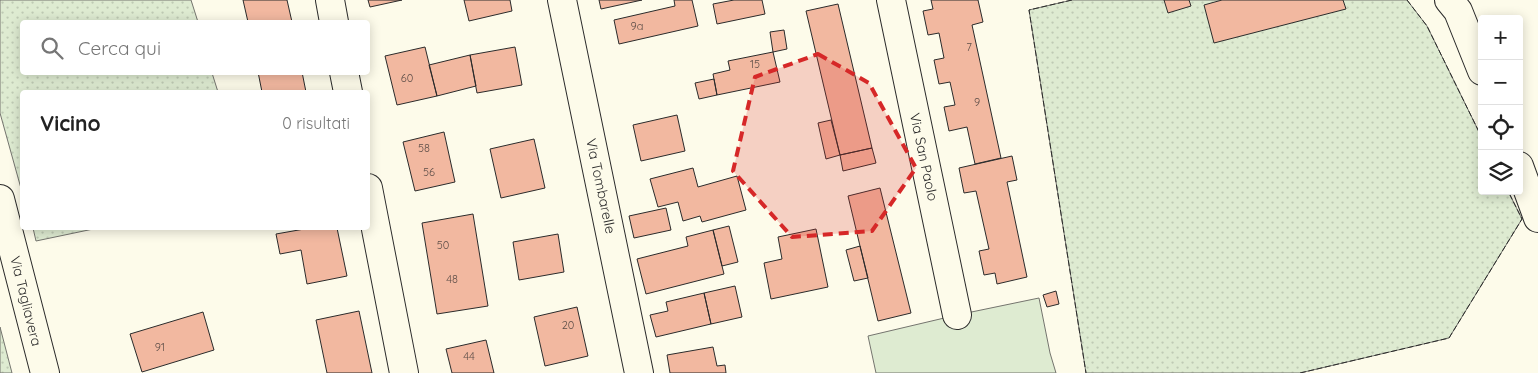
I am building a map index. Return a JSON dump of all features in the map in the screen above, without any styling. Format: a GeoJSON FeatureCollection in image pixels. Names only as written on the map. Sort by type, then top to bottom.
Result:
{"type":"FeatureCollection","features":[{"type":"Feature","properties":{"kind":"street"},"geometry":{"type":"LineString","coordinates":[[330,0],[334,20]]}},
{"type":"Feature","properties":{"kind":"street","name":"Via Tombarelle"},"geometry":{"type":"LineString","coordinates":[[562,0],[639,373]]}},
{"type":"Feature","properties":{"kind":"street","name":"Via San Paolo"},"geometry":{"type":"LineString","coordinates":[[890,0],[957,315]]}},
{"type":"Feature","properties":{"kind":"street"},"geometry":{"type":"LineString","coordinates":[[1449,0],[1458,11],[1478,61]]}},
{"type":"Feature","properties":{"kind":"street"},"geometry":{"type":"LineString","coordinates":[[345,75],[348,90]]}},
{"type":"Feature","properties":{"kind":"street"},"geometry":{"type":"LineString","coordinates":[[1523,177],[1538,218]]}},
{"type":"Feature","properties":{"kind":"street"},"geometry":{"type":"LineString","coordinates":[[370,198],[404,373]]}},
{"type":"Feature","properties":{"kind":"street","name":"Via Tagliavera"},"geometry":{"type":"LineString","coordinates":[[0,199],[44,373]]}},
{"type":"Feature","properties":{"kind":"highlighted area"},"geometry":{"type":"Polygon","coordinates":[[[818,54],[869,83],[916,168],[872,231],[792,237],[733,171],[755,77],[818,54]]]}},
{"type":"Feature","properties":{"kind":"green space"},"geometry":{"type":"Polygon","coordinates":[[[0,0],[191,0],[197,20],[20,20],[20,75],[213,75],[217,90],[20,90],[20,185],[0,113],[0,0]]]}},
{"type":"Feature","properties":{"kind":"green space"},"geometry":{"type":"Polygon","coordinates":[[[1072,0],[1407,0],[1427,26],[1478,130],[1478,195],[1510,195],[1522,219],[1449,338],[1300,373],[1086,373],[1029,10],[1072,0]]]}},
{"type":"Feature","properties":{"kind":"green space"},"geometry":{"type":"Polygon","coordinates":[[[33,230],[88,230],[36,241],[33,230]]]}},
{"type":"Feature","properties":{"kind":"green space"},"geometry":{"type":"Polygon","coordinates":[[[1039,298],[1056,373],[876,373],[868,336],[1039,298]]]}},
{"type":"Feature","properties":{"kind":"green space"},"geometry":{"type":"Polygon","coordinates":[[[0,327],[12,373],[0,373],[0,327]]]}},
{"type":"Feature","properties":{"kind":"building"},"geometry":{"type":"Polygon","coordinates":[[[243,0],[287,0],[292,20],[248,20],[243,0]]]}},
{"type":"Feature","properties":{"kind":"building"},"geometry":{"type":"Polygon","coordinates":[[[368,0],[402,0],[370,7],[368,0]]]}},
{"type":"Feature","properties":{"kind":"building"},"geometry":{"type":"Polygon","coordinates":[[[464,0],[510,0],[512,11],[469,21],[464,0]]]}},
{"type":"Feature","properties":{"kind":"building"},"geometry":{"type":"Polygon","coordinates":[[[599,0],[642,0],[601,9],[599,0]]]}},
{"type":"Feature","properties":{"kind":"building"},"geometry":{"type":"Polygon","coordinates":[[[674,0],[692,0],[698,26],[619,44],[614,20],[675,6],[674,0]]]}},
{"type":"Feature","properties":{"kind":"building"},"geometry":{"type":"Polygon","coordinates":[[[734,0],[762,0],[765,14],[717,24],[713,4],[734,0]]]}},
{"type":"Feature","properties":{"kind":"building"},"geometry":{"type":"Polygon","coordinates":[[[931,0],[978,0],[983,22],[972,25],[1001,158],[975,164],[967,127],[949,131],[944,107],[955,105],[950,82],[939,84],[934,60],[944,58],[939,33],[928,35],[923,11],[933,9],[931,0]]]}},
{"type":"Feature","properties":{"kind":"building"},"geometry":{"type":"Polygon","coordinates":[[[1164,0],[1189,0],[1191,6],[1168,13],[1164,0]]]}},
{"type":"Feature","properties":{"kind":"building"},"geometry":{"type":"Polygon","coordinates":[[[1222,0],[1343,0],[1346,9],[1214,43],[1204,5],[1222,0]]]}},
{"type":"Feature","properties":{"kind":"building"},"geometry":{"type":"Polygon","coordinates":[[[838,4],[872,148],[840,155],[806,11],[838,4]]]}},
{"type":"Feature","properties":{"kind":"building"},"geometry":{"type":"Polygon","coordinates":[[[784,30],[787,49],[773,52],[770,32],[784,30]]]}},
{"type":"Feature","properties":{"kind":"building"},"geometry":{"type":"Polygon","coordinates":[[[425,47],[437,96],[397,105],[385,56],[425,47]]]}},
{"type":"Feature","properties":{"kind":"building"},"geometry":{"type":"Polygon","coordinates":[[[515,47],[522,85],[477,93],[470,55],[515,47]]]}},
{"type":"Feature","properties":{"kind":"building"},"geometry":{"type":"Polygon","coordinates":[[[773,52],[780,82],[717,95],[713,74],[730,70],[728,61],[773,52]]]}},
{"type":"Feature","properties":{"kind":"building"},"geometry":{"type":"Polygon","coordinates":[[[470,55],[476,86],[437,96],[429,65],[470,55]]]}},
{"type":"Feature","properties":{"kind":"building"},"geometry":{"type":"Polygon","coordinates":[[[259,75],[303,75],[306,90],[262,90],[259,75]]]}},
{"type":"Feature","properties":{"kind":"building"},"geometry":{"type":"Polygon","coordinates":[[[714,79],[717,95],[699,99],[695,83],[714,79]]]}},
{"type":"Feature","properties":{"kind":"building"},"geometry":{"type":"Polygon","coordinates":[[[677,115],[685,151],[641,161],[633,125],[677,115]]]}},
{"type":"Feature","properties":{"kind":"building"},"geometry":{"type":"Polygon","coordinates":[[[831,120],[840,155],[826,159],[818,123],[831,120]]]}},
{"type":"Feature","properties":{"kind":"building"},"geometry":{"type":"Polygon","coordinates":[[[444,132],[455,182],[415,191],[403,142],[444,132]]]}},
{"type":"Feature","properties":{"kind":"building"},"geometry":{"type":"Polygon","coordinates":[[[534,139],[545,188],[501,198],[490,149],[534,139]]]}},
{"type":"Feature","properties":{"kind":"building"},"geometry":{"type":"Polygon","coordinates":[[[872,148],[876,163],[843,171],[840,155],[872,148]]]}},
{"type":"Feature","properties":{"kind":"building"},"geometry":{"type":"Polygon","coordinates":[[[1012,156],[1017,180],[1007,182],[1027,277],[997,284],[995,273],[984,275],[979,251],[989,249],[976,191],[964,193],[959,168],[1012,156]]]}},
{"type":"Feature","properties":{"kind":"building"},"geometry":{"type":"Polygon","coordinates":[[[693,168],[698,187],[737,176],[746,210],[702,222],[700,216],[683,221],[678,202],[658,207],[650,179],[693,168]]]}},
{"type":"Feature","properties":{"kind":"building"},"geometry":{"type":"Polygon","coordinates":[[[880,188],[911,313],[878,321],[848,196],[880,188]]]}},
{"type":"Feature","properties":{"kind":"building"},"geometry":{"type":"Polygon","coordinates":[[[666,208],[671,230],[634,238],[629,216],[666,208]]]}},
{"type":"Feature","properties":{"kind":"building"},"geometry":{"type":"Polygon","coordinates":[[[473,214],[488,306],[437,314],[422,223],[473,214]]]}},
{"type":"Feature","properties":{"kind":"building"},"geometry":{"type":"Polygon","coordinates":[[[729,226],[738,262],[722,266],[713,230],[729,226]]]}},
{"type":"Feature","properties":{"kind":"building"},"geometry":{"type":"Polygon","coordinates":[[[816,229],[828,287],[771,299],[764,263],[782,259],[778,237],[816,229]]]}},
{"type":"Feature","properties":{"kind":"building"},"geometry":{"type":"Polygon","coordinates":[[[299,230],[337,230],[347,276],[307,284],[301,250],[280,254],[276,234],[299,230]]]}},
{"type":"Feature","properties":{"kind":"building"},"geometry":{"type":"Polygon","coordinates":[[[713,230],[724,274],[646,294],[637,259],[688,246],[686,237],[713,230]]]}},
{"type":"Feature","properties":{"kind":"building"},"geometry":{"type":"Polygon","coordinates":[[[558,234],[564,272],[519,280],[513,242],[558,234]]]}},
{"type":"Feature","properties":{"kind":"building"},"geometry":{"type":"Polygon","coordinates":[[[860,246],[868,278],[854,281],[846,250],[860,246]]]}},
{"type":"Feature","properties":{"kind":"building"},"geometry":{"type":"Polygon","coordinates":[[[735,286],[742,317],[711,324],[704,293],[735,286]]]}},
{"type":"Feature","properties":{"kind":"building"},"geometry":{"type":"Polygon","coordinates":[[[1056,291],[1059,304],[1047,307],[1043,295],[1056,291]]]}},
{"type":"Feature","properties":{"kind":"building"},"geometry":{"type":"Polygon","coordinates":[[[704,293],[711,324],[656,337],[650,315],[668,311],[666,302],[704,293]]]}},
{"type":"Feature","properties":{"kind":"building"},"geometry":{"type":"Polygon","coordinates":[[[577,307],[588,356],[545,366],[534,317],[577,307]]]}},
{"type":"Feature","properties":{"kind":"building"},"geometry":{"type":"Polygon","coordinates":[[[359,311],[372,373],[327,373],[316,320],[359,311]]]}},
{"type":"Feature","properties":{"kind":"building"},"geometry":{"type":"Polygon","coordinates":[[[203,312],[214,350],[142,372],[130,334],[203,312]]]}},
{"type":"Feature","properties":{"kind":"building"},"geometry":{"type":"Polygon","coordinates":[[[486,340],[494,373],[452,373],[446,349],[486,340]]]}},
{"type":"Feature","properties":{"kind":"building"},"geometry":{"type":"Polygon","coordinates":[[[713,347],[717,366],[725,365],[726,373],[670,373],[667,355],[713,347]]]}},
{"type":"Feature","properties":{"kind":"fence"},"geometry":{"type":"LineString","coordinates":[[1072,0],[1029,10],[1086,373]]}},
{"type":"Feature","properties":{"kind":"fence"},"geometry":{"type":"LineString","coordinates":[[1407,0],[1427,26],[1478,130]]}},
{"type":"Feature","properties":{"kind":"fence"},"geometry":{"type":"LineString","coordinates":[[1300,373],[1449,338],[1522,219],[1510,195]]}}]}
